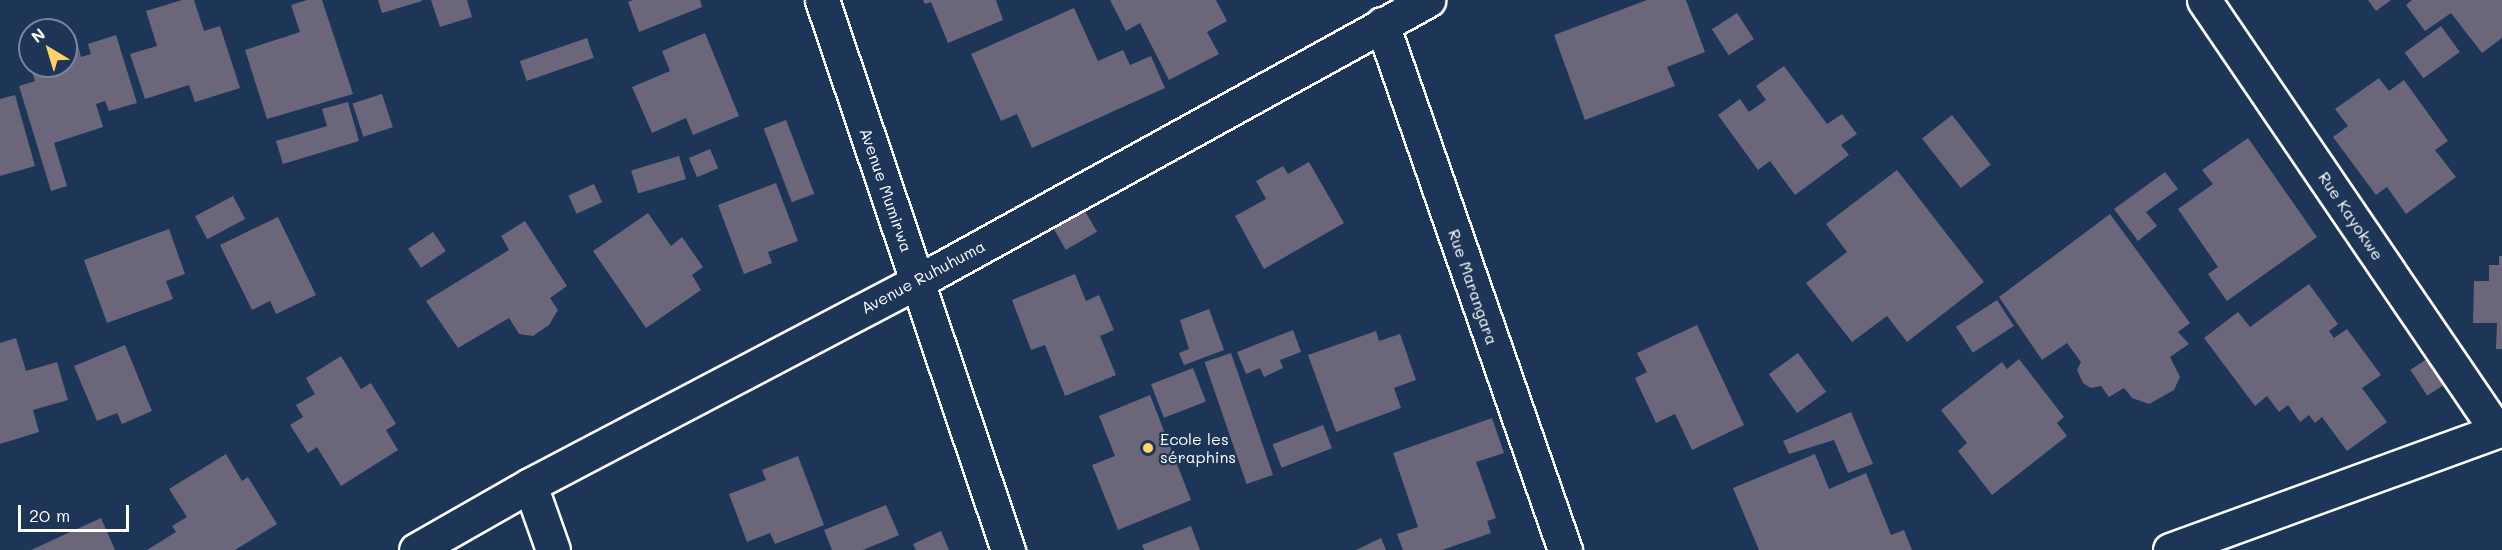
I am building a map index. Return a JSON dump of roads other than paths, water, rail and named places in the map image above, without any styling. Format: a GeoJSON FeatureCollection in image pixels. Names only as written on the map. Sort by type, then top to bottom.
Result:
{"type":"FeatureCollection","features":[{"type":"Feature","properties":{"kind":"street","name":"Avenue Mumirwa"},"geometry":{"type":"LineString","coordinates":[[822,0],[1008,550]]}},
{"type":"Feature","properties":{"kind":"street","name":"Avenue Ruhuhuma"},"geometry":{"type":"LineString","coordinates":[[416,550],[530,485],[916,282],[1428,0]]}},
{"type":"Feature","properties":{"kind":"street","name":"Rue Kayokwe"},"geometry":{"type":"LineString","coordinates":[[2204,0],[2500,430]]}},
{"type":"Feature","properties":{"kind":"street","name":"Rue Marangara"},"geometry":{"type":"LineString","coordinates":[[1382,24],[1565,550]]}},
{"type":"Feature","properties":{"kind":"street"},"geometry":{"type":"LineString","coordinates":[[2170,550],[2500,430]]}},
{"type":"Feature","properties":{"kind":"street"},"geometry":{"type":"LineString","coordinates":[[530,485],[552,550]]}},
{"type":"Feature","properties":{"kind":"place","name":"Ecole les séraphins"},"geometry":{"type":"Point","coordinates":[1148,448]}}]}
